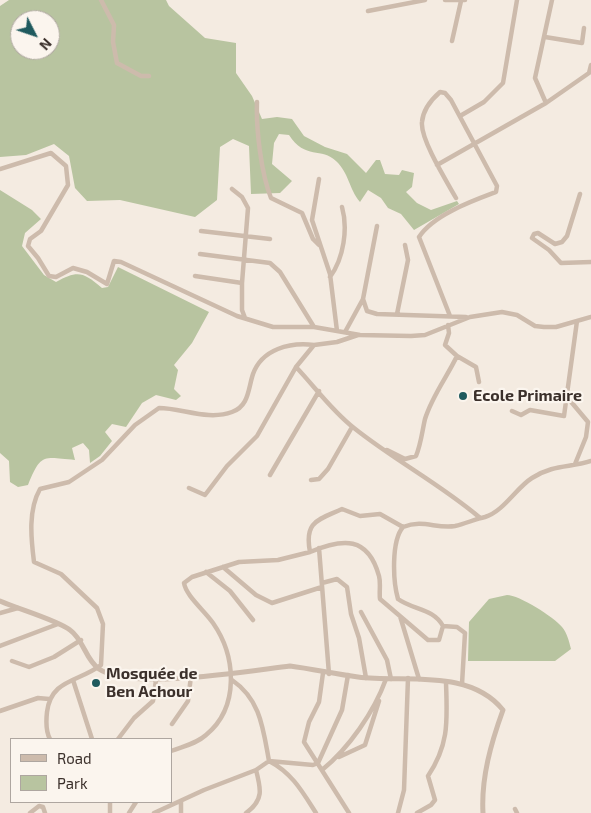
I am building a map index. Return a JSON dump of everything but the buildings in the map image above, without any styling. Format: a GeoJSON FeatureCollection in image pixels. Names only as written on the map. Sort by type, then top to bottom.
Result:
{"type":"FeatureCollection","features":[{"type":"Feature","properties":{"kind":"street"},"geometry":{"type":"LineString","coordinates":[[101,0],[114,25],[113,42],[117,63],[141,76],[149,76]]}},
{"type":"Feature","properties":{"kind":"street"},"geometry":{"type":"LineString","coordinates":[[368,11],[425,0]]}},
{"type":"Feature","properties":{"kind":"street"},"geometry":{"type":"LineString","coordinates":[[445,0],[463,0],[452,41]]}},
{"type":"Feature","properties":{"kind":"street"},"geometry":{"type":"LineString","coordinates":[[460,116],[484,102],[503,83],[518,0]]}},
{"type":"Feature","properties":{"kind":"street"},"geometry":{"type":"LineString","coordinates":[[546,103],[535,78],[552,0]]}},
{"type":"Feature","properties":{"kind":"street"},"geometry":{"type":"LineString","coordinates":[[545,38],[582,44],[584,28]]}},
{"type":"Feature","properties":{"kind":"street"},"geometry":{"type":"LineString","coordinates":[[437,165],[546,103],[589,73],[591,65]]}},
{"type":"Feature","properties":{"kind":"street"},"geometry":{"type":"LineString","coordinates":[[450,316],[418,237],[431,224],[453,210],[496,192],[497,186],[460,116],[445,93],[440,92],[432,98],[428,106],[422,121],[422,131],[437,165],[456,198]]}},
{"type":"Feature","properties":{"kind":"street"},"geometry":{"type":"LineString","coordinates":[[257,102],[256,127],[267,188],[271,198],[302,213],[309,232],[319,245]]}},
{"type":"Feature","properties":{"kind":"street"},"geometry":{"type":"LineString","coordinates":[[0,169],[51,153],[66,166],[68,185],[41,231],[30,239],[28,246],[49,276],[56,277],[74,268],[87,272],[107,284],[114,261],[121,262],[177,290],[245,318],[273,327],[314,327],[360,335],[425,335],[470,317]]}},
{"type":"Feature","properties":{"kind":"street"},"geometry":{"type":"LineString","coordinates":[[319,178],[312,220],[330,276],[337,331]]}},
{"type":"Feature","properties":{"kind":"street"},"geometry":{"type":"LineString","coordinates":[[232,189],[242,197],[248,208],[242,283],[242,310],[245,318]]}},
{"type":"Feature","properties":{"kind":"street"},"geometry":{"type":"LineString","coordinates":[[580,194],[566,236],[562,242],[556,244],[538,233],[534,234],[532,238],[550,250],[561,263],[591,262]]}},
{"type":"Feature","properties":{"kind":"street"},"geometry":{"type":"LineString","coordinates":[[330,276],[338,262],[346,228],[342,207]]}},
{"type":"Feature","properties":{"kind":"street"},"geometry":{"type":"LineString","coordinates":[[345,332],[363,299],[378,226]]}},
{"type":"Feature","properties":{"kind":"street"},"geometry":{"type":"LineString","coordinates":[[201,231],[270,239]]}},
{"type":"Feature","properties":{"kind":"street"},"geometry":{"type":"LineString","coordinates":[[397,314],[408,260],[405,245]]}},
{"type":"Feature","properties":{"kind":"street"},"geometry":{"type":"LineString","coordinates":[[200,254],[270,262],[276,266],[314,327]]}},
{"type":"Feature","properties":{"kind":"street"},"geometry":{"type":"LineString","coordinates":[[195,276],[242,283]]}},
{"type":"Feature","properties":{"kind":"street"},"geometry":{"type":"LineString","coordinates":[[363,299],[370,313],[470,317],[510,313],[536,326],[544,327],[556,327],[591,317]]}},
{"type":"Feature","properties":{"kind":"street"},"geometry":{"type":"LineString","coordinates":[[512,411],[521,415],[530,410],[564,416],[577,321]]}},
{"type":"Feature","properties":{"kind":"street"},"geometry":{"type":"LineString","coordinates":[[448,325],[449,333],[445,345],[457,356],[476,368],[479,382]]}},
{"type":"Feature","properties":{"kind":"street"},"geometry":{"type":"LineString","coordinates":[[50,738],[46,717],[49,699],[58,687],[88,675],[101,664],[104,624],[97,608],[61,574],[34,562],[31,536],[34,499],[40,489],[69,482],[102,460],[135,424],[159,408],[201,414],[230,413],[241,408],[248,397],[253,373],[274,349],[297,343],[314,345],[337,342],[360,335]]}},
{"type":"Feature","properties":{"kind":"street"},"geometry":{"type":"LineString","coordinates":[[189,488],[205,495],[226,466],[257,436],[296,367],[314,345]]}},
{"type":"Feature","properties":{"kind":"street"},"geometry":{"type":"LineString","coordinates":[[379,446],[405,459],[416,456],[420,446],[425,418],[436,393],[447,377],[457,356]]}},
{"type":"Feature","properties":{"kind":"street"},"geometry":{"type":"LineString","coordinates":[[296,367],[352,427],[394,458],[458,499],[479,517]]}},
{"type":"Feature","properties":{"kind":"street"},"geometry":{"type":"LineString","coordinates":[[270,475],[319,391]]}},
{"type":"Feature","properties":{"kind":"street"},"geometry":{"type":"LineString","coordinates":[[567,397],[588,422],[586,437],[575,464]]}},
{"type":"Feature","properties":{"kind":"street"},"geometry":{"type":"LineString","coordinates":[[311,480],[319,479],[328,469],[352,427]]}},
{"type":"Feature","properties":{"kind":"street"},"geometry":{"type":"LineString","coordinates":[[462,684],[466,634],[457,627],[443,626],[435,616],[398,599],[395,546],[397,535],[402,527],[421,522],[442,526],[457,526],[486,516],[498,509],[532,478],[548,470],[591,461]]}},
{"type":"Feature","properties":{"kind":"street"},"geometry":{"type":"LineString","coordinates":[[310,552],[307,538],[309,530],[316,519],[342,509],[360,516],[380,514],[402,527]]}},
{"type":"Feature","properties":{"kind":"street"},"geometry":{"type":"LineString","coordinates":[[172,751],[194,743],[216,726],[225,709],[232,680],[226,648],[214,625],[199,603],[186,592],[184,583],[192,576],[239,562],[278,560],[345,542],[355,543],[365,548],[380,577],[380,600],[428,640],[439,640],[443,626]]}},
{"type":"Feature","properties":{"kind":"street"},"geometry":{"type":"LineString","coordinates":[[319,548],[326,673],[319,702],[304,742],[349,813]]}},
{"type":"Feature","properties":{"kind":"street"},"geometry":{"type":"LineString","coordinates":[[223,567],[256,595],[272,603],[337,579],[347,587],[351,614],[359,638],[366,678]]}},
{"type":"Feature","properties":{"kind":"street"},"geometry":{"type":"LineString","coordinates":[[206,572],[230,591],[253,620]]}},
{"type":"Feature","properties":{"kind":"street"},"geometry":{"type":"LineString","coordinates":[[0,601],[70,629],[81,640],[91,662],[97,668],[121,678],[156,680],[290,666],[366,678],[408,678],[462,684],[494,699],[503,710],[491,742],[484,783],[483,813]]}},
{"type":"Feature","properties":{"kind":"street"},"geometry":{"type":"LineString","coordinates":[[0,613],[18,608]]}},
{"type":"Feature","properties":{"kind":"street"},"geometry":{"type":"LineString","coordinates":[[337,758],[380,696],[389,679],[387,660],[361,612]]}},
{"type":"Feature","properties":{"kind":"street"},"geometry":{"type":"LineString","coordinates":[[400,616],[419,679]]}},
{"type":"Feature","properties":{"kind":"street"},"geometry":{"type":"LineString","coordinates":[[0,646],[58,624]]}},
{"type":"Feature","properties":{"kind":"street"},"geometry":{"type":"LineString","coordinates":[[404,634],[407,628],[419,631]]}},
{"type":"Feature","properties":{"kind":"street"},"geometry":{"type":"LineString","coordinates":[[12,661],[29,667],[54,658],[81,640]]}},
{"type":"Feature","properties":{"kind":"street"},"geometry":{"type":"LineString","coordinates":[[154,813],[256,770],[269,761],[313,765],[318,763],[342,710],[348,675]]}},
{"type":"Feature","properties":{"kind":"street"},"geometry":{"type":"LineString","coordinates":[[172,724],[188,701],[191,676]]}},
{"type":"Feature","properties":{"kind":"street"},"geometry":{"type":"LineString","coordinates":[[398,813],[404,790],[408,678]]}},
{"type":"Feature","properties":{"kind":"street"},"geometry":{"type":"LineString","coordinates":[[73,680],[92,738]]}},
{"type":"Feature","properties":{"kind":"street"},"geometry":{"type":"LineString","coordinates":[[119,738],[134,718],[153,701],[156,680]]}},
{"type":"Feature","properties":{"kind":"street"},"geometry":{"type":"LineString","coordinates":[[232,680],[246,690],[256,707],[263,728],[269,761]]}},
{"type":"Feature","properties":{"kind":"street"},"geometry":{"type":"LineString","coordinates":[[417,813],[431,805],[435,800],[428,776],[438,761],[448,730],[446,682]]}},
{"type":"Feature","properties":{"kind":"street"},"geometry":{"type":"LineString","coordinates":[[322,770],[337,758],[366,744],[380,696]]}},
{"type":"Feature","properties":{"kind":"street"},"geometry":{"type":"LineString","coordinates":[[0,711],[38,698],[49,699]]}},
{"type":"Feature","properties":{"kind":"street"},"geometry":{"type":"LineString","coordinates":[[269,761],[285,769],[298,783],[316,813]]}},
{"type":"Feature","properties":{"kind":"street"},"geometry":{"type":"LineString","coordinates":[[246,813],[256,806],[259,796],[260,787],[256,770]]}},
{"type":"Feature","properties":{"kind":"street"},"geometry":{"type":"LineString","coordinates":[[181,801],[181,813]]}},
{"type":"Feature","properties":{"kind":"street"},"geometry":{"type":"LineString","coordinates":[[30,813],[39,806],[45,813]]}},
{"type":"Feature","properties":{"kind":"green space"},"geometry":{"type":"Polygon","coordinates":[[[9,0],[166,0],[169,6],[205,38],[236,43],[236,73],[252,96],[262,119],[277,117],[292,119],[304,136],[325,147],[347,154],[366,173],[376,160],[380,160],[385,174],[399,175],[402,170],[414,173],[412,187],[406,192],[417,203],[431,210],[457,201],[459,204],[414,230],[401,214],[388,208],[381,198],[368,190],[360,202],[353,192],[344,171],[336,161],[331,157],[301,148],[289,135],[279,134],[274,143],[272,164],[292,181],[280,193],[251,194],[249,146],[233,139],[220,147],[217,200],[195,217],[120,200],[87,201],[75,188],[69,156],[54,144],[26,155],[0,157],[0,6],[9,0]]]}},
{"type":"Feature","properties":{"kind":"green space"},"geometry":{"type":"Polygon","coordinates":[[[0,190],[32,210],[41,219],[25,233],[22,246],[44,275],[56,282],[75,274],[80,274],[102,288],[108,287],[118,267],[209,312],[192,343],[174,365],[178,370],[174,389],[181,396],[176,400],[156,395],[142,403],[126,427],[112,424],[105,432],[112,441],[100,456],[90,463],[89,450],[83,443],[72,448],[75,460],[44,459],[36,467],[28,485],[18,487],[10,482],[9,461],[0,453],[0,190]]]}},
{"type":"Feature","properties":{"kind":"green space"},"geometry":{"type":"Polygon","coordinates":[[[507,595],[528,602],[558,623],[569,640],[571,649],[555,661],[468,661],[469,622],[489,599],[507,595]]]}},
{"type":"Feature","properties":{"kind":"place","name":"Ecole Primaire"},"geometry":{"type":"Point","coordinates":[463,396]}},
{"type":"Feature","properties":{"kind":"place","name":"Mosquée de Ben Achour"},"geometry":{"type":"Point","coordinates":[96,683]}}]}
